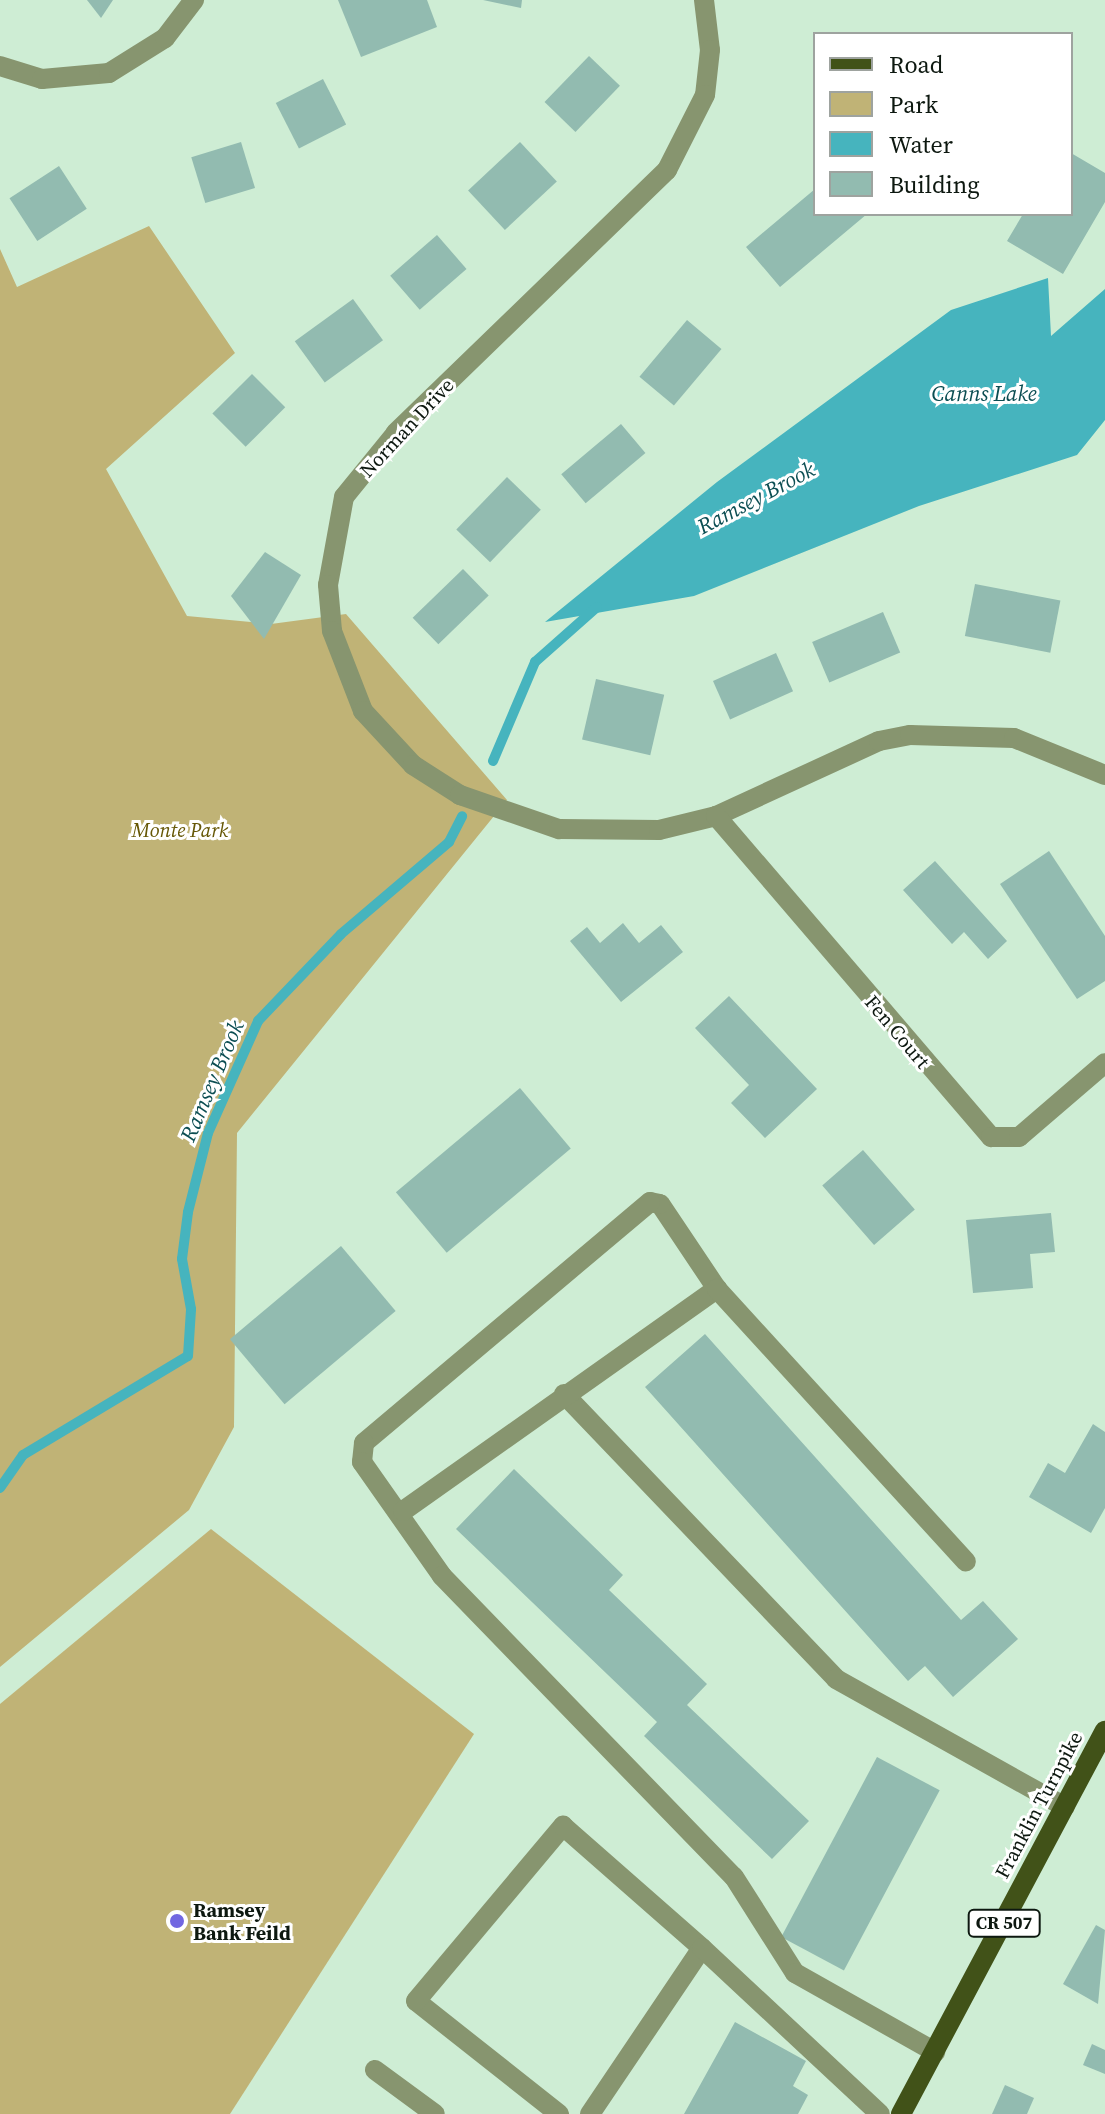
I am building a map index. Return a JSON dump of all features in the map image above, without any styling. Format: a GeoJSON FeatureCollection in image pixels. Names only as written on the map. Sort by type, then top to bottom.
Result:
{"type":"FeatureCollection","features":[{"type":"Feature","properties":{"kind":"main road","name":"Franklin Turnpike"},"geometry":{"type":"LineString","coordinates":[[901,2114],[1105,1731]]}},
{"type":"Feature","properties":{"kind":"street"},"geometry":{"type":"LineString","coordinates":[[0,66],[42,79],[109,73],[165,38],[194,0]]}},
{"type":"Feature","properties":{"kind":"street","name":"Norman Drive"},"geometry":{"type":"LineString","coordinates":[[704,0],[710,50],[688,138],[667,170],[396,433],[344,497],[328,585],[332,631],[363,711],[413,765],[460,795],[510,818],[609,833],[716,816],[879,741],[910,735],[1014,738],[1105,775]]}},
{"type":"Feature","properties":{"kind":"street","name":"Fen Court"},"geometry":{"type":"LineString","coordinates":[[716,816],[991,1137],[1019,1137],[1105,1063]]}},
{"type":"Feature","properties":{"kind":"street"},"geometry":{"type":"LineString","coordinates":[[935,2052],[795,1973],[734,1877],[442,1576],[403,1511],[362,1462],[364,1443],[650,1202],[660,1204],[717,1289],[966,1562]]}},
{"type":"Feature","properties":{"kind":"street"},"geometry":{"type":"LineString","coordinates":[[403,1511],[564,1394],[717,1289]]}},
{"type":"Feature","properties":{"kind":"street"},"geometry":{"type":"LineString","coordinates":[[564,1394],[836,1679],[1065,1807]]}},
{"type":"Feature","properties":{"kind":"street"},"geometry":{"type":"LineString","coordinates":[[559,2114],[416,2001],[563,1826],[702,1948],[880,2114]]}},
{"type":"Feature","properties":{"kind":"street"},"geometry":{"type":"LineString","coordinates":[[590,2114],[702,1948]]}},
{"type":"Feature","properties":{"kind":"street"},"geometry":{"type":"LineString","coordinates":[[375,2070],[435,2114]]}},
{"type":"Feature","properties":{"kind":"green space","name":"Monte Park"},"geometry":{"type":"Polygon","coordinates":[[[149,226],[235,353],[106,469],[187,616],[271,624],[346,614],[507,800],[237,1133],[234,1427],[189,1510],[0,1667],[0,249],[17,287],[149,226]]]}},
{"type":"Feature","properties":{"kind":"green space","name":"Ramsey Bank Feild"},"geometry":{"type":"Polygon","coordinates":[[[211,1529],[474,1734],[230,2114],[0,2114],[0,1704],[211,1529]]]}},
{"type":"Feature","properties":{"kind":"water","name":"Canns Lake"},"geometry":{"type":"Polygon","coordinates":[[[1048,278],[1051,336],[1105,289],[1105,420],[1077,455],[919,506],[694,596],[545,622],[717,482],[951,310],[1048,278]]]}},
{"type":"Feature","properties":{"kind":"building"},"geometry":{"type":"Polygon","coordinates":[[[87,0],[113,0],[101,18],[87,0]]]}},
{"type":"Feature","properties":{"kind":"building"},"geometry":{"type":"Polygon","coordinates":[[[338,0],[427,0],[437,27],[361,57],[338,0]]]}},
{"type":"Feature","properties":{"kind":"building"},"geometry":{"type":"Polygon","coordinates":[[[483,0],[522,0],[521,8],[483,0]]]}},
{"type":"Feature","properties":{"kind":"building"},"geometry":{"type":"Polygon","coordinates":[[[589,56],[620,86],[575,132],[545,102],[589,56]]]}},
{"type":"Feature","properties":{"kind":"building"},"geometry":{"type":"Polygon","coordinates":[[[323,79],[346,124],[299,149],[276,103],[323,79]]]}},
{"type":"Feature","properties":{"kind":"building"},"geometry":{"type":"Polygon","coordinates":[[[241,142],[255,188],[205,203],[191,157],[241,142]]]}},
{"type":"Feature","properties":{"kind":"building"},"geometry":{"type":"Polygon","coordinates":[[[520,142],[557,181],[505,230],[468,190],[520,142]]]}},
{"type":"Feature","properties":{"kind":"building"},"geometry":{"type":"Polygon","coordinates":[[[1073,154],[1105,173],[1105,202],[1063,274],[1007,241],[1022,216],[1073,216],[1073,154]]]}},
{"type":"Feature","properties":{"kind":"building"},"geometry":{"type":"Polygon","coordinates":[[[59,166],[87,209],[37,241],[10,198],[59,166]]]}},
{"type":"Feature","properties":{"kind":"building"},"geometry":{"type":"Polygon","coordinates":[[[813,191],[813,216],[865,216],[780,287],[746,247],[813,191]]]}},
{"type":"Feature","properties":{"kind":"building"},"geometry":{"type":"Polygon","coordinates":[[[437,235],[467,269],[420,310],[390,276],[437,235]]]}},
{"type":"Feature","properties":{"kind":"building"},"geometry":{"type":"Polygon","coordinates":[[[353,299],[383,340],[325,383],[295,341],[353,299]]]}},
{"type":"Feature","properties":{"kind":"building"},"geometry":{"type":"Polygon","coordinates":[[[687,320],[721,349],[674,406],[639,377],[687,320]]]}},
{"type":"Feature","properties":{"kind":"building"},"geometry":{"type":"Polygon","coordinates":[[[252,374],[285,407],[246,447],[212,414],[252,374]]]}},
{"type":"Feature","properties":{"kind":"building"},"geometry":{"type":"Polygon","coordinates":[[[621,424],[645,453],[586,503],[561,474],[621,424]]]}},
{"type":"Feature","properties":{"kind":"building"},"geometry":{"type":"Polygon","coordinates":[[[507,477],[541,510],[490,562],[456,530],[507,477]]]}},
{"type":"Feature","properties":{"kind":"building"},"geometry":{"type":"Polygon","coordinates":[[[265,552],[301,575],[264,639],[231,596],[265,552]]]}},
{"type":"Feature","properties":{"kind":"building"},"geometry":{"type":"Polygon","coordinates":[[[463,569],[489,596],[438,644],[413,618],[463,569]]]}},
{"type":"Feature","properties":{"kind":"building"},"geometry":{"type":"Polygon","coordinates":[[[975,584],[1060,601],[1050,653],[965,636],[975,584]]]}},
{"type":"Feature","properties":{"kind":"building"},"geometry":{"type":"Polygon","coordinates":[[[883,612],[900,653],[829,683],[812,642],[883,612]]]}},
{"type":"Feature","properties":{"kind":"building"},"geometry":{"type":"Polygon","coordinates":[[[776,653],[793,691],[730,719],[713,681],[776,653]]]}},
{"type":"Feature","properties":{"kind":"building"},"geometry":{"type":"Polygon","coordinates":[[[596,679],[664,695],[650,755],[582,739],[596,679]]]}},
{"type":"Feature","properties":{"kind":"building"},"geometry":{"type":"Polygon","coordinates":[[[1049,851],[1105,936],[1105,981],[1077,999],[1000,884],[1049,851]]]}},
{"type":"Feature","properties":{"kind":"building"},"geometry":{"type":"Polygon","coordinates":[[[935,861],[1007,941],[988,959],[964,932],[952,944],[903,890],[935,861]]]}},
{"type":"Feature","properties":{"kind":"building"},"geometry":{"type":"Polygon","coordinates":[[[623,923],[639,943],[661,925],[683,952],[621,1002],[570,941],[587,927],[600,943],[623,923]]]}},
{"type":"Feature","properties":{"kind":"building"},"geometry":{"type":"Polygon","coordinates":[[[729,996],[817,1089],[765,1138],[731,1103],[749,1085],[695,1028],[729,996]]]}},
{"type":"Feature","properties":{"kind":"building"},"geometry":{"type":"Polygon","coordinates":[[[520,1088],[571,1149],[447,1253],[396,1192],[520,1088]]]}},
{"type":"Feature","properties":{"kind":"building"},"geometry":{"type":"Polygon","coordinates":[[[863,1150],[915,1210],[874,1245],[822,1185],[863,1150]]]}},
{"type":"Feature","properties":{"kind":"building"},"geometry":{"type":"Polygon","coordinates":[[[1051,1213],[1055,1252],[1030,1254],[1033,1288],[973,1293],[966,1220],[1051,1213]]]}},
{"type":"Feature","properties":{"kind":"building"},"geometry":{"type":"Polygon","coordinates":[[[341,1246],[396,1311],[285,1404],[230,1339],[341,1246]]]}},
{"type":"Feature","properties":{"kind":"building"},"geometry":{"type":"Polygon","coordinates":[[[705,1334],[961,1620],[983,1601],[1018,1639],[953,1697],[925,1666],[908,1681],[645,1387],[705,1334]]]}},
{"type":"Feature","properties":{"kind":"building"},"geometry":{"type":"Polygon","coordinates":[[[1093,1424],[1105,1432],[1105,1508],[1091,1533],[1029,1497],[1048,1463],[1065,1473],[1093,1424]]]}},
{"type":"Feature","properties":{"kind":"building"},"geometry":{"type":"Polygon","coordinates":[[[514,1469],[623,1575],[609,1590],[707,1684],[687,1705],[809,1821],[772,1859],[644,1736],[657,1722],[456,1529],[514,1469]]]}},
{"type":"Feature","properties":{"kind":"building"},"geometry":{"type":"Polygon","coordinates":[[[877,1757],[940,1790],[844,1970],[781,1937],[877,1757]]]}},
{"type":"Feature","properties":{"kind":"building"},"geometry":{"type":"Polygon","coordinates":[[[1096,1925],[1105,1930],[1098,2004],[1063,1984],[1096,1925]]]}},
{"type":"Feature","properties":{"kind":"building"},"geometry":{"type":"Polygon","coordinates":[[[735,2022],[806,2061],[793,2086],[808,2095],[798,2114],[684,2114],[735,2022]]]}},
{"type":"Feature","properties":{"kind":"building"},"geometry":{"type":"Polygon","coordinates":[[[1092,2044],[1105,2050],[1105,2074],[1083,2065],[1092,2044]]]}},
{"type":"Feature","properties":{"kind":"building"},"geometry":{"type":"Polygon","coordinates":[[[1005,2085],[1034,2098],[1027,2114],[992,2114],[1005,2085]]]}},
{"type":"Feature","properties":{"kind":"waterway","name":"Ramsey Brook"},"geometry":{"type":"LineString","coordinates":[[493,761],[535,662],[597,607]]}},
{"type":"Feature","properties":{"kind":"waterway","name":"Ramsey Brook"},"geometry":{"type":"LineString","coordinates":[[0,1488],[23,1455],[188,1356],[191,1309],[182,1259],[188,1212],[208,1133],[258,1021],[341,934],[449,842],[462,816]]}},
{"type":"Feature","properties":{"kind":"place","name":"Ramsey Bank Feild"},"geometry":{"type":"Point","coordinates":[177,1921]}}]}
